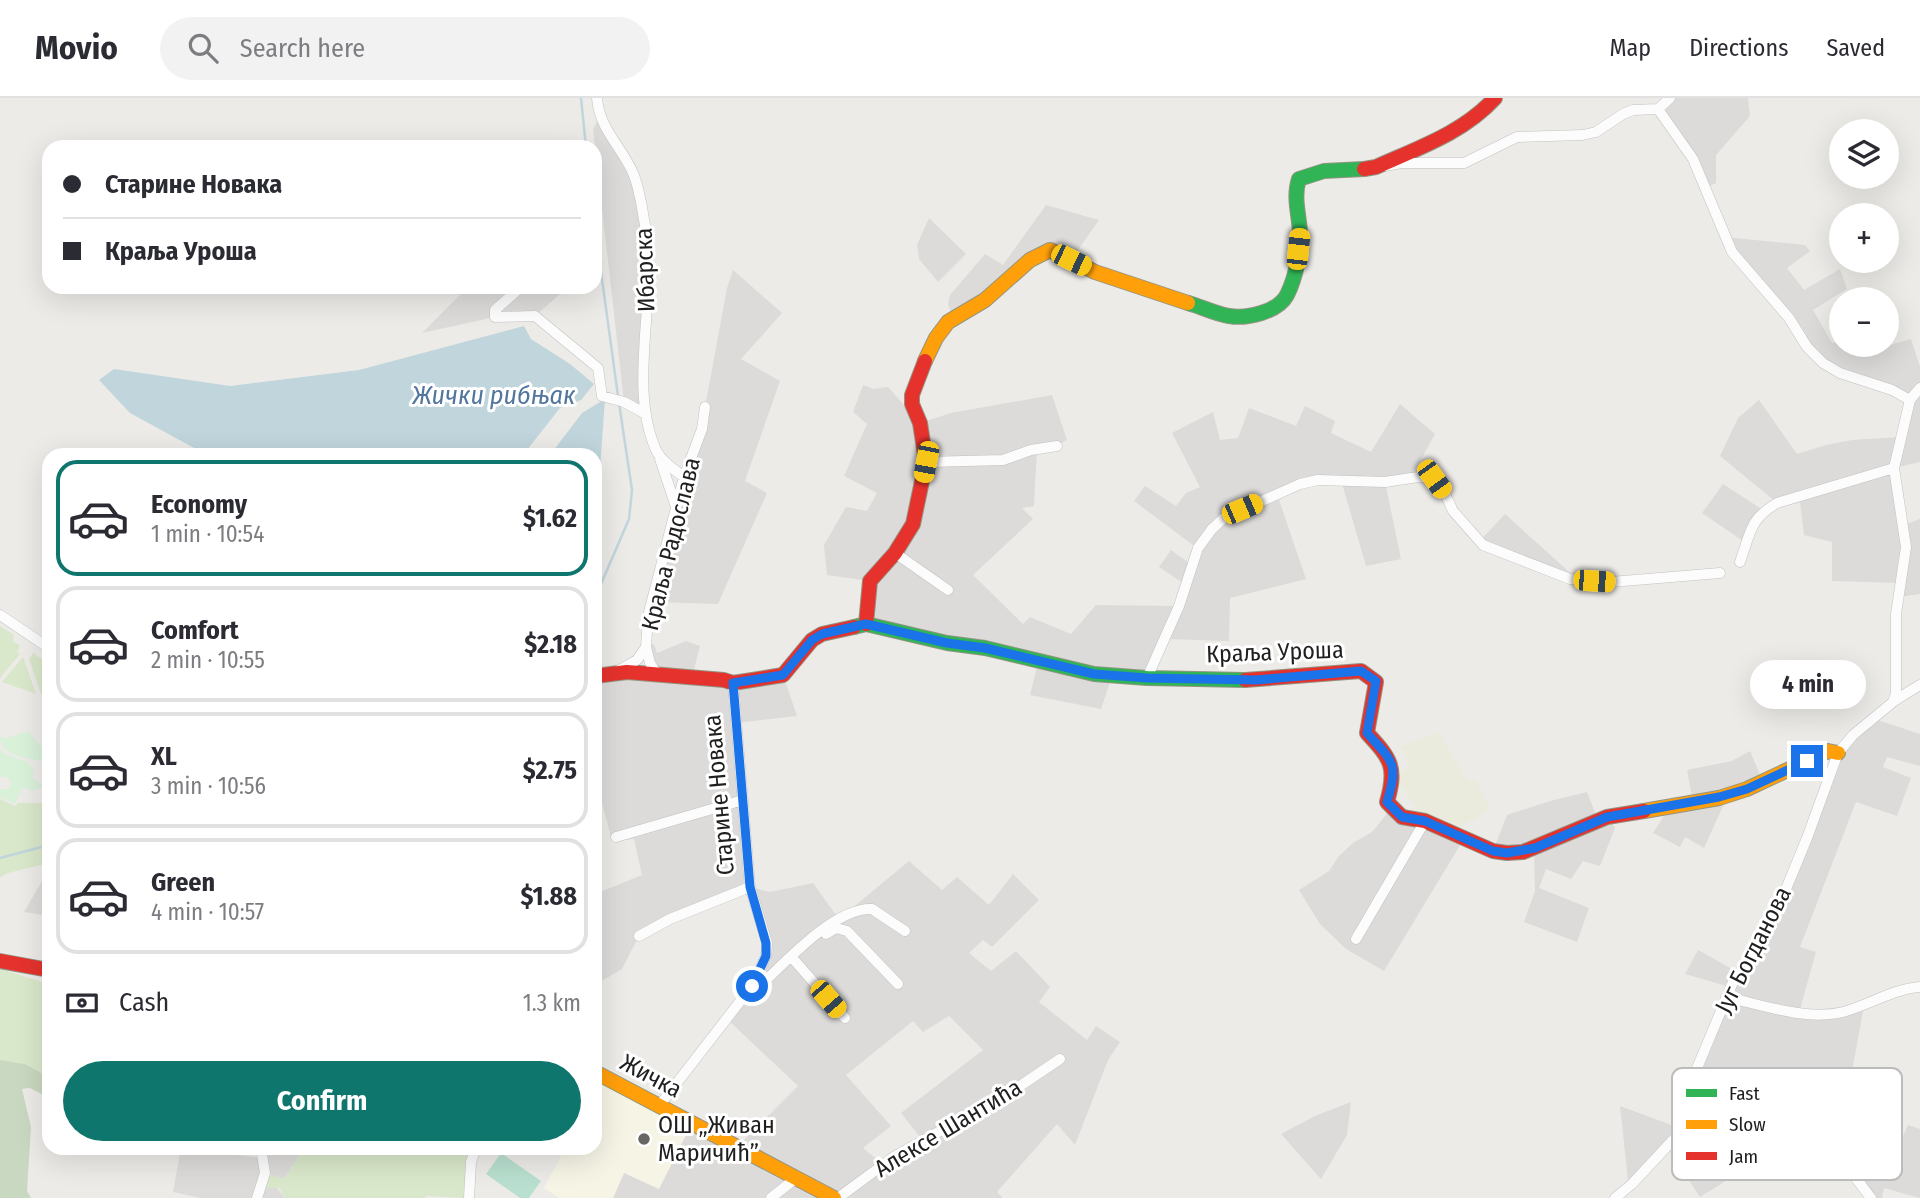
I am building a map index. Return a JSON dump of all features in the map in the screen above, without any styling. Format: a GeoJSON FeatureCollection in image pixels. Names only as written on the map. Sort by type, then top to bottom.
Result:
{"type":"FeatureCollection","features":[{"type":"Feature","properties":{"kind":"street","name":"Ибарска"},"geometry":{"type":"LineString","coordinates":[[597,98],[599,118],[633,173],[646,228],[649,290],[645,360],[646,414],[676,508]]}},
{"type":"Feature","properties":{"kind":"street"},"geometry":{"type":"LineString","coordinates":[[1370,169],[1455,132],[1483,113],[1495,98]]}},
{"type":"Feature","properties":{"kind":"street"},"geometry":{"type":"LineString","coordinates":[[866,624],[870,581],[895,553],[913,524],[926,462],[920,423],[912,404],[912,395],[934,340],[953,318],[978,305],[1033,258],[1050,250],[1095,272],[1228,316],[1242,317],[1267,311],[1286,297],[1297,263],[1300,234],[1295,190],[1298,179],[1307,174],[1334,168],[1370,169],[1401,163],[1464,163],[1517,137],[1583,135],[1596,132],[1623,114],[1633,110],[1658,109],[1670,98]]}},
{"type":"Feature","properties":{"kind":"street"},"geometry":{"type":"LineString","coordinates":[[1658,109],[1693,159],[1732,252],[1789,318],[1807,347],[1840,373],[1892,390],[1910,400]]}},
{"type":"Feature","properties":{"kind":"street"},"geometry":{"type":"LineString","coordinates":[[513,294],[495,310],[495,317],[530,316],[539,319],[546,328],[594,364],[599,373],[602,396],[624,402],[646,414]]}},
{"type":"Feature","properties":{"kind":"street"},"geometry":{"type":"LineString","coordinates":[[1893,702],[1897,683],[1896,614],[1906,547],[1894,468],[1910,400],[1920,388]]}},
{"type":"Feature","properties":{"kind":"street","name":"Краља Радослава"},"geometry":{"type":"LineString","coordinates":[[663,676],[654,670],[646,647],[648,616],[684,477],[702,429],[705,407]]}},
{"type":"Feature","properties":{"kind":"street"},"geometry":{"type":"LineString","coordinates":[[926,462],[1003,460],[1031,450],[1057,446]]}},
{"type":"Feature","properties":{"kind":"street"},"geometry":{"type":"LineString","coordinates":[[657,452],[684,477]]}},
{"type":"Feature","properties":{"kind":"street"},"geometry":{"type":"LineString","coordinates":[[1740,562],[1747,536],[1763,510],[1777,503],[1894,468]]}},
{"type":"Feature","properties":{"kind":"street"},"geometry":{"type":"LineString","coordinates":[[1147,678],[1179,606],[1198,548],[1212,528],[1242,509],[1300,484],[1318,480],[1385,482],[1418,477],[1434,479],[1453,511],[1483,545],[1570,579],[1611,582],[1720,573]]}},
{"type":"Feature","properties":{"kind":"street"},"geometry":{"type":"LineString","coordinates":[[895,553],[948,590]]}},
{"type":"Feature","properties":{"kind":"street"},"geometry":{"type":"LineString","coordinates":[[0,615],[42,643]]}},
{"type":"Feature","properties":{"kind":"street","name":"Старине Новака"},"geometry":{"type":"LineString","coordinates":[[659,1106],[738,1006],[752,986],[766,956],[766,943],[750,887],[733,683],[783,675],[812,640],[822,634],[866,624],[1094,674],[1147,678]]}},
{"type":"Feature","properties":{"kind":"street"},"geometry":{"type":"LineString","coordinates":[[613,673],[637,660],[646,647]]}},
{"type":"Feature","properties":{"kind":"street","name":"Краља Уроша"},"geometry":{"type":"LineString","coordinates":[[1147,678],[1256,680],[1361,671],[1376,681],[1367,733],[1391,759],[1395,778],[1387,802],[1402,817],[1425,821],[1493,851],[1507,853],[1523,852],[1607,817],[1719,797],[1747,789],[1828,751],[1838,753]]}},
{"type":"Feature","properties":{"kind":"street"},"geometry":{"type":"LineString","coordinates":[[602,675],[627,672],[733,683]]}},
{"type":"Feature","properties":{"kind":"street","name":"Југ Богданова"},"geometry":{"type":"LineString","coordinates":[[1697,1068],[1733,982],[1767,935],[1838,753],[1853,735],[1893,702],[1920,685]]}},
{"type":"Feature","properties":{"kind":"street"},"geometry":{"type":"LineString","coordinates":[[616,837],[743,800]]}},
{"type":"Feature","properties":{"kind":"street"},"geometry":{"type":"LineString","coordinates":[[1356,939],[1425,821]]}},
{"type":"Feature","properties":{"kind":"street"},"geometry":{"type":"LineString","coordinates":[[639,936],[670,919],[750,887]]}},
{"type":"Feature","properties":{"kind":"street"},"geometry":{"type":"LineString","coordinates":[[738,1006],[809,940],[854,912],[872,909],[905,930]]}},
{"type":"Feature","properties":{"kind":"street"},"geometry":{"type":"LineString","coordinates":[[771,977],[778,977],[830,930],[841,928],[847,930],[898,984]]}},
{"type":"Feature","properties":{"kind":"street"},"geometry":{"type":"LineString","coordinates":[[0,961],[42,969]]}},
{"type":"Feature","properties":{"kind":"street"},"geometry":{"type":"LineString","coordinates":[[795,961],[845,1018]]}},
{"type":"Feature","properties":{"kind":"street"},"geometry":{"type":"LineString","coordinates":[[1726,997],[1798,1013],[1830,1013],[1864,1006],[1907,988],[1920,987]]}},
{"type":"Feature","properties":{"kind":"street","name":"Алексе Шантића"},"geometry":{"type":"LineString","coordinates":[[836,1198],[895,1156],[1014,1090],[1060,1059]]}},
{"type":"Feature","properties":{"kind":"street","name":"Жичка"},"geometry":{"type":"LineString","coordinates":[[602,1076],[836,1198]]}},
{"type":"Feature","properties":{"kind":"street"},"geometry":{"type":"LineString","coordinates":[[1615,1198],[1632,1184],[1672,1141]]}},
{"type":"Feature","properties":{"kind":"street"},"geometry":{"type":"LineString","coordinates":[[257,1198],[265,1173],[262,1155]]}},
{"type":"Feature","properties":{"kind":"street"},"geometry":{"type":"LineString","coordinates":[[469,1198],[474,1155]]}},
{"type":"Feature","properties":{"kind":"street"},"geometry":{"type":"LineString","coordinates":[[771,1198],[796,1178]]}},
{"type":"Feature","properties":{"kind":"street"},"geometry":{"type":"LineString","coordinates":[[1858,1180],[1871,1198]]}},
{"type":"Feature","properties":{"kind":"shaded area"},"geometry":{"type":"Polygon","coordinates":[[[1670,98],[1748,98],[1750,116],[1716,155],[1716,183],[1705,188],[1658,109],[1670,98]]]}},
{"type":"Feature","properties":{"kind":"shaded area"},"geometry":{"type":"Polygon","coordinates":[[[599,118],[633,173],[646,228],[646,414],[624,402],[602,208],[602,140],[594,140],[593,129],[599,118]]]}},
{"type":"Feature","properties":{"kind":"shaded area"},"geometry":{"type":"Polygon","coordinates":[[[1046,205],[1099,220],[1071,260],[1050,250],[953,318],[948,304],[950,295],[985,254],[1003,265],[1046,205]]]}},
{"type":"Feature","properties":{"kind":"shaded area"},"geometry":{"type":"Polygon","coordinates":[[[929,218],[966,254],[938,282],[919,259],[917,245],[929,218]]]}},
{"type":"Feature","properties":{"kind":"shaded area"},"geometry":{"type":"Polygon","coordinates":[[[1725,237],[1805,245],[1810,251],[1787,268],[1804,290],[1833,273],[1841,273],[1846,287],[1829,287],[1829,300],[1813,310],[1829,338],[1829,357],[1899,357],[1899,343],[1911,339],[1920,367],[1920,462],[1894,468],[1904,525],[1920,519],[1920,594],[1899,597],[1901,583],[1832,581],[1832,542],[1804,535],[1800,502],[1765,514],[1746,543],[1702,513],[1723,484],[1763,510],[1776,502],[1720,456],[1738,418],[1759,400],[1797,454],[1852,440],[1901,437],[1910,400],[1823,363],[1725,237]]]}},
{"type":"Feature","properties":{"kind":"shaded area"},"geometry":{"type":"Polygon","coordinates":[[[733,270],[782,313],[741,359],[780,381],[745,481],[767,493],[718,604],[652,602],[705,407],[727,288],[733,270]]]}},
{"type":"Feature","properties":{"kind":"shaded area"},"geometry":{"type":"Polygon","coordinates":[[[461,294],[560,294],[535,316],[495,317],[422,333],[461,294]]]}},
{"type":"Feature","properties":{"kind":"shaded area"},"geometry":{"type":"Polygon","coordinates":[[[863,385],[874,389],[888,387],[920,423],[951,413],[1052,395],[1067,440],[1058,445],[1037,449],[1034,506],[1022,508],[1033,519],[973,575],[1023,624],[1030,617],[1071,634],[1096,605],[1179,606],[1186,585],[1159,567],[1171,550],[1192,565],[1197,548],[1134,501],[1145,486],[1176,506],[1186,493],[1200,487],[1172,433],[1213,412],[1220,440],[1238,438],[1249,408],[1296,426],[1305,406],[1335,421],[1331,433],[1371,452],[1400,404],[1435,434],[1410,479],[1385,482],[1401,559],[1366,566],[1341,480],[1318,480],[1277,494],[1306,579],[1230,598],[1229,641],[1164,639],[1147,678],[1112,676],[1101,709],[1030,695],[1038,663],[866,624],[870,581],[827,575],[824,545],[846,507],[867,511],[877,493],[844,476],[867,424],[853,412],[863,385]]]}},
{"type":"Feature","properties":{"kind":"shaded area"},"geometry":{"type":"Polygon","coordinates":[[[1505,514],[1577,579],[1479,542],[1505,514]]]}},
{"type":"Feature","properties":{"kind":"shaded area"},"geometry":{"type":"Polygon","coordinates":[[[686,641],[700,646],[692,677],[783,675],[797,716],[736,723],[743,800],[745,886],[639,936],[622,969],[602,981],[602,891],[642,875],[634,839],[612,841],[602,803],[602,676],[661,676],[646,647],[654,644],[657,653],[686,641]]]}},
{"type":"Feature","properties":{"kind":"shaded area"},"geometry":{"type":"Polygon","coordinates":[[[1875,719],[1920,734],[1920,766],[1887,757],[1883,767],[1911,778],[1897,816],[1856,802],[1800,947],[1816,952],[1799,1013],[1864,1006],[1853,1068],[1697,1068],[1730,987],[1685,974],[1698,950],[1739,973],[1767,935],[1838,753],[1875,719]]]}},
{"type":"Feature","properties":{"kind":"shaded area"},"geometry":{"type":"Polygon","coordinates":[[[1439,732],[1467,780],[1476,781],[1491,809],[1452,832],[1425,821],[1395,778],[1410,764],[1400,747],[1439,732]]]}},
{"type":"Feature","properties":{"kind":"shaded area"},"geometry":{"type":"Polygon","coordinates":[[[1750,751],[1763,782],[1728,795],[1704,848],[1685,837],[1680,847],[1653,833],[1671,805],[1693,802],[1687,770],[1732,761],[1750,751]]]}},
{"type":"Feature","properties":{"kind":"shaded area"},"geometry":{"type":"Polygon","coordinates":[[[1587,792],[1598,820],[1607,817],[1615,828],[1600,866],[1583,861],[1571,879],[1546,869],[1539,888],[1589,908],[1577,942],[1524,922],[1535,891],[1534,852],[1493,851],[1507,815],[1587,792]]]}},
{"type":"Feature","properties":{"kind":"shaded area"},"geometry":{"type":"Polygon","coordinates":[[[1387,802],[1402,817],[1465,837],[1384,971],[1346,949],[1320,924],[1299,890],[1329,871],[1339,856],[1353,843],[1372,832],[1386,815],[1387,802]]]}},
{"type":"Feature","properties":{"kind":"shaded area"},"geometry":{"type":"Polygon","coordinates":[[[909,861],[942,890],[957,877],[989,905],[1013,874],[1039,900],[992,947],[983,940],[969,953],[991,971],[1016,951],[1050,987],[1039,1002],[1087,1040],[1096,1026],[1120,1042],[1108,1060],[1075,1145],[1057,1124],[997,1192],[1003,1198],[613,1198],[624,1173],[692,1123],[737,1147],[798,1086],[727,1019],[752,986],[767,943],[750,887],[770,892],[813,883],[839,919],[909,861]],[[949,1016],[923,1032],[913,1021],[846,1075],[891,1126],[863,1148],[883,1164],[922,1140],[901,1113],[983,1050],[949,1016]]]}},
{"type":"Feature","properties":{"kind":"shaded area"},"geometry":{"type":"Polygon","coordinates":[[[42,881],[42,915],[24,912],[42,881]]]}},
{"type":"Feature","properties":{"kind":"shaded area"},"geometry":{"type":"Polygon","coordinates":[[[602,1076],[692,1123],[659,1189],[624,1173],[613,1198],[559,1198],[544,1188],[561,1155],[602,1155],[602,1076]]]}},
{"type":"Feature","properties":{"kind":"shaded area"},"geometry":{"type":"Polygon","coordinates":[[[1351,1102],[1347,1135],[1321,1179],[1281,1134],[1315,1116],[1351,1102]]]}},
{"type":"Feature","properties":{"kind":"shaded area"},"geometry":{"type":"Polygon","coordinates":[[[1620,1106],[1672,1125],[1672,1155],[1667,1147],[1632,1184],[1628,1180],[1620,1106]]]}},
{"type":"Feature","properties":{"kind":"shaded area"},"geometry":{"type":"Polygon","coordinates":[[[1908,1125],[1920,1129],[1920,1198],[1884,1188],[1882,1198],[1871,1198],[1854,1180],[1902,1180],[1902,1136],[1908,1125]]]}},
{"type":"Feature","properties":{"kind":"shaded area"},"geometry":{"type":"Polygon","coordinates":[[[180,1155],[238,1155],[262,1158],[262,1155],[299,1155],[284,1179],[265,1173],[285,1198],[201,1198],[173,1192],[180,1155]]]}},
{"type":"Feature","properties":{"kind":"shaded area"},"geometry":{"type":"Polygon","coordinates":[[[1689,1180],[1727,1180],[1700,1197],[1689,1180]]]}},
{"type":"Feature","properties":{"kind":"green space"},"geometry":{"type":"Polygon","coordinates":[[[0,626],[14,635],[13,641],[20,646],[17,652],[20,654],[0,678],[0,626]]]}},
{"type":"Feature","properties":{"kind":"green space"},"geometry":{"type":"Polygon","coordinates":[[[33,653],[42,659],[42,694],[41,694],[29,659],[33,653]]]}},
{"type":"Feature","properties":{"kind":"green space"},"geometry":{"type":"Polygon","coordinates":[[[23,657],[36,694],[2,682],[23,657]]]}},
{"type":"Feature","properties":{"kind":"green space"},"geometry":{"type":"Polygon","coordinates":[[[28,731],[42,747],[42,761],[11,753],[1,744],[0,737],[7,738],[28,731]]]}},
{"type":"Feature","properties":{"kind":"green space"},"geometry":{"type":"Polygon","coordinates":[[[0,748],[4,754],[28,762],[35,773],[32,777],[42,788],[31,791],[23,787],[15,804],[0,797],[0,789],[9,789],[11,782],[7,777],[0,777],[0,748]]]}},
{"type":"Feature","properties":{"kind":"green space"},"geometry":{"type":"Polygon","coordinates":[[[0,799],[15,806],[18,803],[42,803],[42,865],[0,877],[0,799]]]}},
{"type":"Feature","properties":{"kind":"green space"},"geometry":{"type":"Polygon","coordinates":[[[0,969],[42,982],[42,1073],[25,1064],[0,1060],[0,969]]]}},
{"type":"Feature","properties":{"kind":"green space"},"geometry":{"type":"Polygon","coordinates":[[[0,1060],[25,1064],[42,1073],[42,1094],[30,1088],[22,1089],[31,1127],[27,1191],[31,1198],[0,1198],[0,1060]]]}},
{"type":"Feature","properties":{"kind":"green space"},"geometry":{"type":"Polygon","coordinates":[[[299,1155],[475,1155],[469,1198],[285,1198],[279,1188],[261,1188],[265,1173],[284,1179],[299,1155]]]}},
{"type":"Feature","properties":{"kind":"green space"},"geometry":{"type":"Polygon","coordinates":[[[500,1155],[504,1155],[541,1181],[529,1198],[520,1198],[486,1174],[500,1155]]]}},
{"type":"Feature","properties":{"kind":"water","name":"Жички рибњак"},"geometry":{"type":"Polygon","coordinates":[[[524,326],[531,339],[570,364],[594,384],[581,400],[560,408],[529,448],[194,448],[130,413],[99,380],[114,369],[230,386],[359,370],[524,326]]]}},
{"type":"Feature","properties":{"kind":"water","name":"Жички рибњак"},"geometry":{"type":"Polygon","coordinates":[[[605,399],[602,448],[555,448],[582,413],[605,399]]]}},
{"type":"Feature","properties":{"kind":"waterway"},"geometry":{"type":"LineString","coordinates":[[581,98],[585,140]]}},
{"type":"Feature","properties":{"kind":"waterway"},"geometry":{"type":"LineString","coordinates":[[602,279],[618,396]]}},
{"type":"Feature","properties":{"kind":"waterway"},"geometry":{"type":"LineString","coordinates":[[602,582],[629,519],[632,490],[619,403]]}},
{"type":"Feature","properties":{"kind":"waterway"},"geometry":{"type":"LineString","coordinates":[[0,858],[42,847]]}},
{"type":"Feature","properties":{"kind":"traffic: fast"},"geometry":{"type":"LineString","coordinates":[[1188,303],[1236,317],[1261,313],[1277,306],[1287,295],[1297,264],[1300,239],[1296,199],[1299,179],[1324,171],[1364,169]]}},
{"type":"Feature","properties":{"kind":"traffic: fast"},"geometry":{"type":"LineString","coordinates":[[854,627],[866,624],[1094,674],[1245,680]]}},
{"type":"Feature","properties":{"kind":"traffic: slow"},"geometry":{"type":"LineString","coordinates":[[925,361],[936,338],[948,322],[985,300],[1030,260],[1050,250],[1095,272],[1188,303]]}},
{"type":"Feature","properties":{"kind":"traffic: slow"},"geometry":{"type":"LineString","coordinates":[[1644,811],[1719,798],[1747,789],[1828,751],[1838,753]]}},
{"type":"Feature","properties":{"kind":"traffic: slow"},"geometry":{"type":"LineString","coordinates":[[602,1076],[834,1198]]}},
{"type":"Feature","properties":{"kind":"traffic: jam"},"geometry":{"type":"LineString","coordinates":[[1364,169],[1376,167],[1439,139],[1469,121],[1495,98]]}},
{"type":"Feature","properties":{"kind":"traffic: jam"},"geometry":{"type":"LineString","coordinates":[[866,624],[870,581],[895,553],[913,524],[926,462],[920,423],[912,404],[912,395],[925,361]]}},
{"type":"Feature","properties":{"kind":"traffic: jam"},"geometry":{"type":"LineString","coordinates":[[602,675],[627,672],[733,683],[783,675],[812,640],[822,634],[854,627]]}},
{"type":"Feature","properties":{"kind":"traffic: jam"},"geometry":{"type":"LineString","coordinates":[[1245,680],[1361,671],[1376,682],[1367,733],[1390,764],[1391,780],[1387,802],[1402,817],[1425,821],[1493,851],[1523,852],[1607,817],[1644,811]]}},
{"type":"Feature","properties":{"kind":"traffic: jam"},"geometry":{"type":"LineString","coordinates":[[0,961],[42,969]]}},
{"type":"Feature","properties":{"kind":"place","name":"ОШ „Живан Маричић”"},"geometry":{"type":"Point","coordinates":[644,1139]}},
{"type":"Feature","properties":{"kind":"route"},"geometry":{"type":"LineString","coordinates":[[752,986],[766,956],[766,943],[750,887],[733,683],[783,675],[792,668],[812,640],[833,630],[866,624],[1094,674],[1256,680],[1361,671],[1376,681],[1367,733],[1391,759],[1395,778],[1387,802],[1402,817],[1425,821],[1493,851],[1507,853],[1535,848],[1607,817],[1719,797],[1747,789],[1807,761]]}}]}
